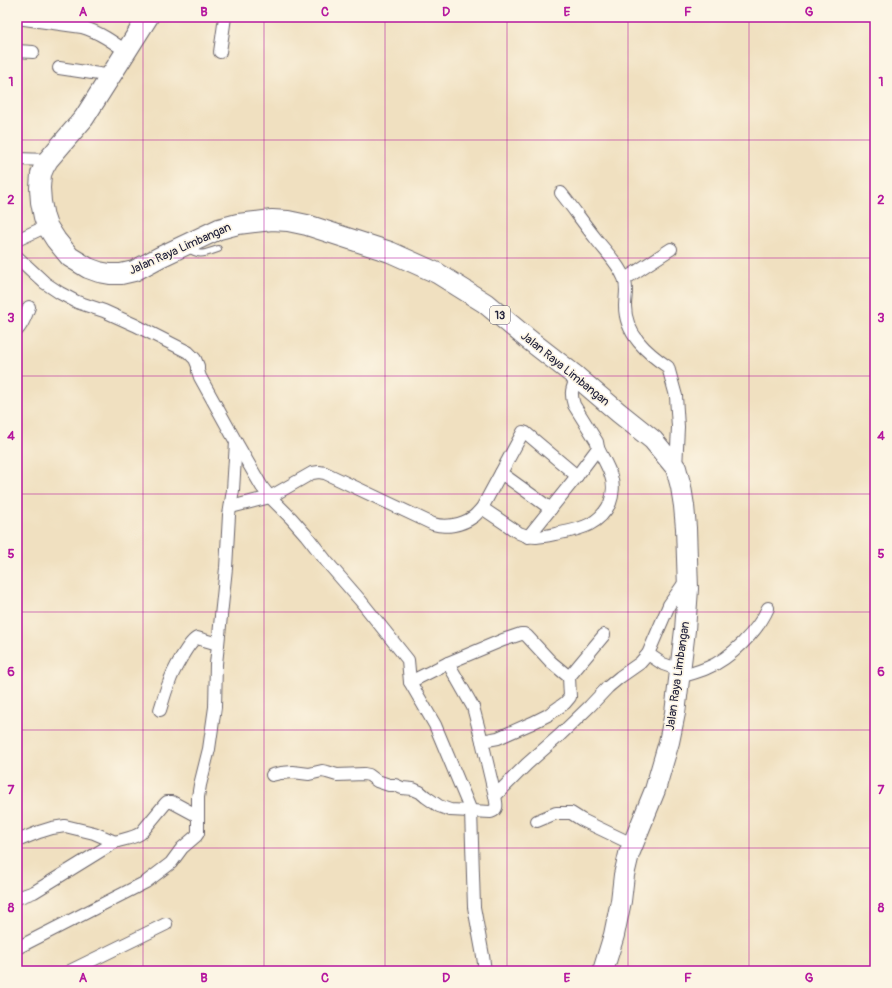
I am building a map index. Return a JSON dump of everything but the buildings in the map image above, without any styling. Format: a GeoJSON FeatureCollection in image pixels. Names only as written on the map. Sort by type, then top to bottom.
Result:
{"type":"FeatureCollection","features":[{"type":"Feature","properties":{"kind":"highway","name":"Jalan Raya Limbangan"},"geometry":{"type":"LineString","coordinates":[[148,17],[84,118],[48,160],[41,174],[41,202],[47,226],[70,257],[88,268],[99,272],[122,274],[134,271],[219,229],[238,224],[272,220],[307,225],[390,252],[437,273],[485,303],[653,440],[676,468],[684,506],[688,589],[685,630],[673,724],[655,790],[628,854],[621,902],[614,935],[603,971]]}},
{"type":"Feature","properties":{"kind":"street"},"geometry":{"type":"LineString","coordinates":[[220,52],[225,17]]}},
{"type":"Feature","properties":{"kind":"street"},"geometry":{"type":"LineString","coordinates":[[17,18],[82,27],[98,32],[127,52]]}},
{"type":"Feature","properties":{"kind":"street"},"geometry":{"type":"LineString","coordinates":[[17,51],[33,52]]}},
{"type":"Feature","properties":{"kind":"street"},"geometry":{"type":"LineString","coordinates":[[59,68],[112,76]]}},
{"type":"Feature","properties":{"kind":"street"},"geometry":{"type":"LineString","coordinates":[[17,159],[48,160]]}},
{"type":"Feature","properties":{"kind":"street"},"geometry":{"type":"LineString","coordinates":[[561,193],[609,254],[625,279],[625,316],[633,335],[643,348],[668,367],[676,396],[678,427],[676,468]]}},
{"type":"Feature","properties":{"kind":"street"},"geometry":{"type":"LineString","coordinates":[[17,240],[47,226]]}},
{"type":"Feature","properties":{"kind":"street"},"geometry":{"type":"LineString","coordinates":[[625,279],[671,248]]}},
{"type":"Feature","properties":{"kind":"street"},"geometry":{"type":"LineString","coordinates":[[17,257],[60,294],[76,302],[104,311],[135,325],[188,352],[196,359],[200,377],[262,487],[306,535],[408,660],[410,682],[435,725],[471,812],[474,907],[485,971]]}},
{"type":"Feature","properties":{"kind":"street"},"geometry":{"type":"LineString","coordinates":[[17,330],[22,325],[29,307]]}},
{"type":"Feature","properties":{"kind":"street"},"geometry":{"type":"LineString","coordinates":[[482,508],[519,533],[533,538],[572,531],[588,526],[598,519],[606,510],[612,498],[613,484],[611,476],[598,448],[597,442],[574,405],[572,393],[577,377]]}},
{"type":"Feature","properties":{"kind":"street"},"geometry":{"type":"LineString","coordinates":[[230,508],[270,497],[312,473],[318,472],[325,473],[438,526],[462,523],[473,517],[482,508],[522,433],[525,432],[577,476]]}},
{"type":"Feature","properties":{"kind":"street"},"geometry":{"type":"LineString","coordinates":[[17,948],[146,882],[171,863],[182,848],[196,836],[198,831],[198,797],[210,749],[215,707],[216,664],[226,568],[229,515],[236,460],[236,442]]}},
{"type":"Feature","properties":{"kind":"street"},"geometry":{"type":"LineString","coordinates":[[528,537],[598,448]]}},
{"type":"Feature","properties":{"kind":"street"},"geometry":{"type":"LineString","coordinates":[[501,473],[551,509]]}},
{"type":"Feature","properties":{"kind":"street"},"geometry":{"type":"LineString","coordinates":[[495,796],[526,764],[560,735],[608,687],[620,676],[640,663],[648,654],[669,605],[688,578]]}},
{"type":"Feature","properties":{"kind":"street"},"geometry":{"type":"LineString","coordinates":[[648,654],[680,673],[707,668],[730,655],[760,624],[768,608]]}},
{"type":"Feature","properties":{"kind":"street"},"geometry":{"type":"LineString","coordinates":[[410,682],[448,663],[517,634],[524,634],[527,636],[551,662],[569,677]]}},
{"type":"Feature","properties":{"kind":"street"},"geometry":{"type":"LineString","coordinates":[[482,741],[498,738],[532,723],[548,715],[565,703],[570,697],[568,682],[569,677],[604,635]]}},
{"type":"Feature","properties":{"kind":"street"},"geometry":{"type":"LineString","coordinates":[[160,710],[169,682],[187,649],[195,638],[218,644]]}},
{"type":"Feature","properties":{"kind":"street"},"geometry":{"type":"LineString","coordinates":[[272,775],[293,772],[309,774],[322,771],[337,775],[364,774],[389,785],[413,789],[420,792],[426,798],[439,806],[450,810],[471,812],[495,811],[497,807],[495,796],[473,707],[448,663]]}},
{"type":"Feature","properties":{"kind":"street"},"geometry":{"type":"LineString","coordinates":[[17,898],[34,892],[116,842],[142,833],[167,802],[172,802],[198,816]]}},
{"type":"Feature","properties":{"kind":"street"},"geometry":{"type":"LineString","coordinates":[[537,820],[556,813],[571,813],[582,820],[632,844]]}},
{"type":"Feature","properties":{"kind":"street"},"geometry":{"type":"LineString","coordinates":[[17,841],[39,832],[65,826],[94,833],[116,842]]}},
{"type":"Feature","properties":{"kind":"street"},"geometry":{"type":"LineString","coordinates":[[70,971],[166,924]]}},
{"type":"Feature","properties":{"kind":"lane"},"geometry":{"type":"LineString","coordinates":[[185,245],[193,252],[198,254],[218,249]]}}]}
